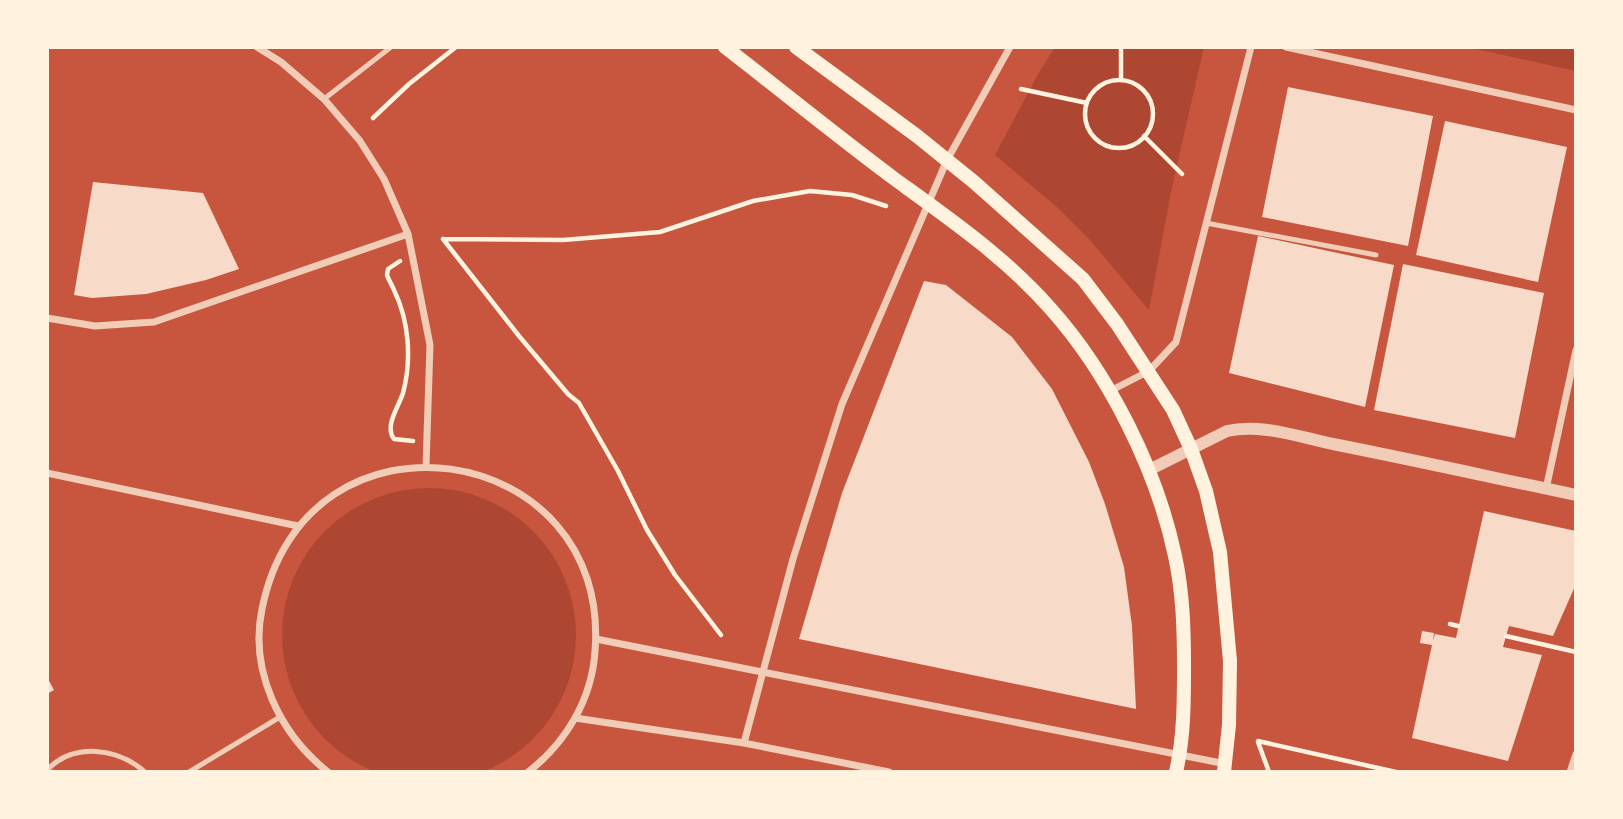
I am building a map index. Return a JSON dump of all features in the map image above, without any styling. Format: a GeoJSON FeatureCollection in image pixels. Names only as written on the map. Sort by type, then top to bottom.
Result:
{"type":"FeatureCollection","features":[{"type":"Feature","properties":{"kind":"main road"},"geometry":{"type":"LineString","coordinates":[[724,47],[928,201],[1006,265],[1051,308],[1109,392],[1149,470],[1175,555],[1184,616],[1184,718],[1176,772]]}},
{"type":"Feature","properties":{"kind":"main road"},"geometry":{"type":"LineString","coordinates":[[796,47],[947,160],[1083,279],[1149,371],[1173,410],[1206,491],[1220,552],[1230,662],[1225,768]]}},
{"type":"Feature","properties":{"kind":"street"},"geometry":{"type":"LineString","coordinates":[[257,47],[281,62],[324,99],[360,141],[384,179],[408,234],[430,345],[426,466]]}},
{"type":"Feature","properties":{"kind":"street"},"geometry":{"type":"LineString","coordinates":[[744,743],[761,673],[816,482],[842,404],[947,160],[1010,47]]}},
{"type":"Feature","properties":{"kind":"street"},"geometry":{"type":"LineString","coordinates":[[1109,392],[1149,371],[1176,342],[1251,47]]}},
{"type":"Feature","properties":{"kind":"street"},"geometry":{"type":"LineString","coordinates":[[1286,47],[1576,110]]}},
{"type":"Feature","properties":{"kind":"street"},"geometry":{"type":"LineString","coordinates":[[47,318],[95,326],[155,322],[408,234]]}},
{"type":"Feature","properties":{"kind":"street"},"geometry":{"type":"LineString","coordinates":[[1546,489],[1576,350]]}},
{"type":"Feature","properties":{"kind":"street"},"geometry":{"type":"LineString","coordinates":[[1149,470],[1227,430],[1258,429],[1576,495]]}},
{"type":"Feature","properties":{"kind":"street"},"geometry":{"type":"LineString","coordinates":[[328,772],[295,740],[280,717],[267,686],[262,663],[260,619],[266,586],[279,554],[298,527],[334,494],[356,482],[402,468],[426,466],[479,474],[504,484],[527,498],[565,537],[579,560],[589,585],[595,612],[596,639],[591,680],[575,718],[560,741],[528,772]]}},
{"type":"Feature","properties":{"kind":"street"},"geometry":{"type":"LineString","coordinates":[[47,473],[298,527]]}},
{"type":"Feature","properties":{"kind":"street"},"geometry":{"type":"LineString","coordinates":[[596,639],[1180,755],[1225,768]]}},
{"type":"Feature","properties":{"kind":"street"},"geometry":{"type":"LineString","coordinates":[[575,718],[744,743],[889,772]]}},
{"type":"Feature","properties":{"kind":"street"},"geometry":{"type":"LineString","coordinates":[[1570,772],[1576,754]]}},
{"type":"Feature","properties":{"kind":"lane"},"geometry":{"type":"LineString","coordinates":[[324,99],[391,47]]}},
{"type":"Feature","properties":{"kind":"lane"},"geometry":{"type":"LineString","coordinates":[[1206,223],[1376,255]]}},
{"type":"Feature","properties":{"kind":"lane"},"geometry":{"type":"LineString","coordinates":[[189,772],[280,717]]}},
{"type":"Feature","properties":{"kind":"lane"},"geometry":{"type":"LineString","coordinates":[[47,770],[75,754],[99,751],[123,757],[145,772]]}},
{"type":"Feature","properties":{"kind":"path"},"geometry":{"type":"LineString","coordinates":[[373,118],[408,84],[456,47]]}},
{"type":"Feature","properties":{"kind":"path"},"geometry":{"type":"LineString","coordinates":[[1121,47],[1121,80]]}},
{"type":"Feature","properties":{"kind":"path"},"geometry":{"type":"LineString","coordinates":[[1110,81],[1129,81],[1142,89],[1149,98],[1153,111],[1152,123],[1144,136],[1131,146],[1117,148],[1105,145],[1090,132],[1085,119],[1087,103],[1099,86],[1110,81]]}},
{"type":"Feature","properties":{"kind":"path"},"geometry":{"type":"LineString","coordinates":[[1021,89],[1087,103]]}},
{"type":"Feature","properties":{"kind":"path"},"geometry":{"type":"LineString","coordinates":[[1144,136],[1182,174]]}},
{"type":"Feature","properties":{"kind":"path"},"geometry":{"type":"LineString","coordinates":[[722,635],[675,575],[646,530],[618,471],[579,404],[519,336],[443,239],[563,240],[660,232],[753,201],[810,191],[852,195],[886,206]]}},
{"type":"Feature","properties":{"kind":"path"},"geometry":{"type":"LineString","coordinates":[[413,255],[393,264],[388,268],[387,275],[405,322],[408,356],[403,392],[390,428],[391,435],[400,441],[427,441]]}},
{"type":"Feature","properties":{"kind":"path"},"geometry":{"type":"LineString","coordinates":[[1450,624],[1458,625]]}},
{"type":"Feature","properties":{"kind":"path"},"geometry":{"type":"LineString","coordinates":[[1506,636],[1576,652]]}},
{"type":"Feature","properties":{"kind":"path"},"geometry":{"type":"LineString","coordinates":[[1269,772],[1258,741],[1396,772]]}},
{"type":"Feature","properties":{"kind":"shaded area"},"geometry":{"type":"Polygon","coordinates":[[[1055,47],[1204,47],[1172,187],[1149,310],[1088,238],[1058,208],[995,155],[1055,47]]]}},
{"type":"Feature","properties":{"kind":"shaded area"},"geometry":{"type":"Polygon","coordinates":[[[1467,47],[1576,47],[1576,71],[1467,47]]]}},
{"type":"Feature","properties":{"kind":"shaded area"},"geometry":{"type":"Polygon","coordinates":[[[415,488],[443,488],[472,494],[511,512],[543,542],[552,553],[570,592],[576,635],[574,664],[565,691],[552,717],[533,739],[511,758],[472,776],[443,782],[415,782],[386,776],[347,758],[315,728],[306,717],[288,678],[282,649],[282,621],[288,592],[306,553],[336,521],[347,512],[386,494],[415,488]]]}},
{"type":"Feature","properties":{"kind":"building"},"geometry":{"type":"Polygon","coordinates":[[[1288,87],[1433,116],[1408,246],[1262,217],[1288,87]]]}},
{"type":"Feature","properties":{"kind":"building"},"geometry":{"type":"Polygon","coordinates":[[[1445,121],[1567,147],[1538,282],[1416,255],[1445,121]]]}},
{"type":"Feature","properties":{"kind":"building"},"geometry":{"type":"Polygon","coordinates":[[[93,182],[203,193],[239,269],[146,294],[92,298],[74,295],[93,182]]]}},
{"type":"Feature","properties":{"kind":"building"},"geometry":{"type":"Polygon","coordinates":[[[1258,236],[1394,265],[1365,407],[1229,373],[1258,236]]]}},
{"type":"Feature","properties":{"kind":"building"},"geometry":{"type":"Polygon","coordinates":[[[1403,264],[1544,293],[1515,438],[1374,410],[1403,264]]]}},
{"type":"Feature","properties":{"kind":"building"},"geometry":{"type":"Polygon","coordinates":[[[924,281],[946,285],[1012,337],[1052,389],[1089,462],[1124,567],[1132,626],[1136,709],[799,639],[842,493],[924,281]]]}},
{"type":"Feature","properties":{"kind":"building"},"geometry":{"type":"Polygon","coordinates":[[[1484,511],[1576,531],[1576,584],[1553,636],[1509,626],[1506,636],[1503,647],[1542,655],[1508,761],[1412,738],[1432,645],[1420,643],[1422,631],[1434,633],[1433,641],[1435,634],[1456,638],[1484,511]]]}},
{"type":"Feature","properties":{"kind":"building"},"geometry":{"type":"Polygon","coordinates":[[[47,677],[54,690],[47,694],[47,677]]]}}]}
